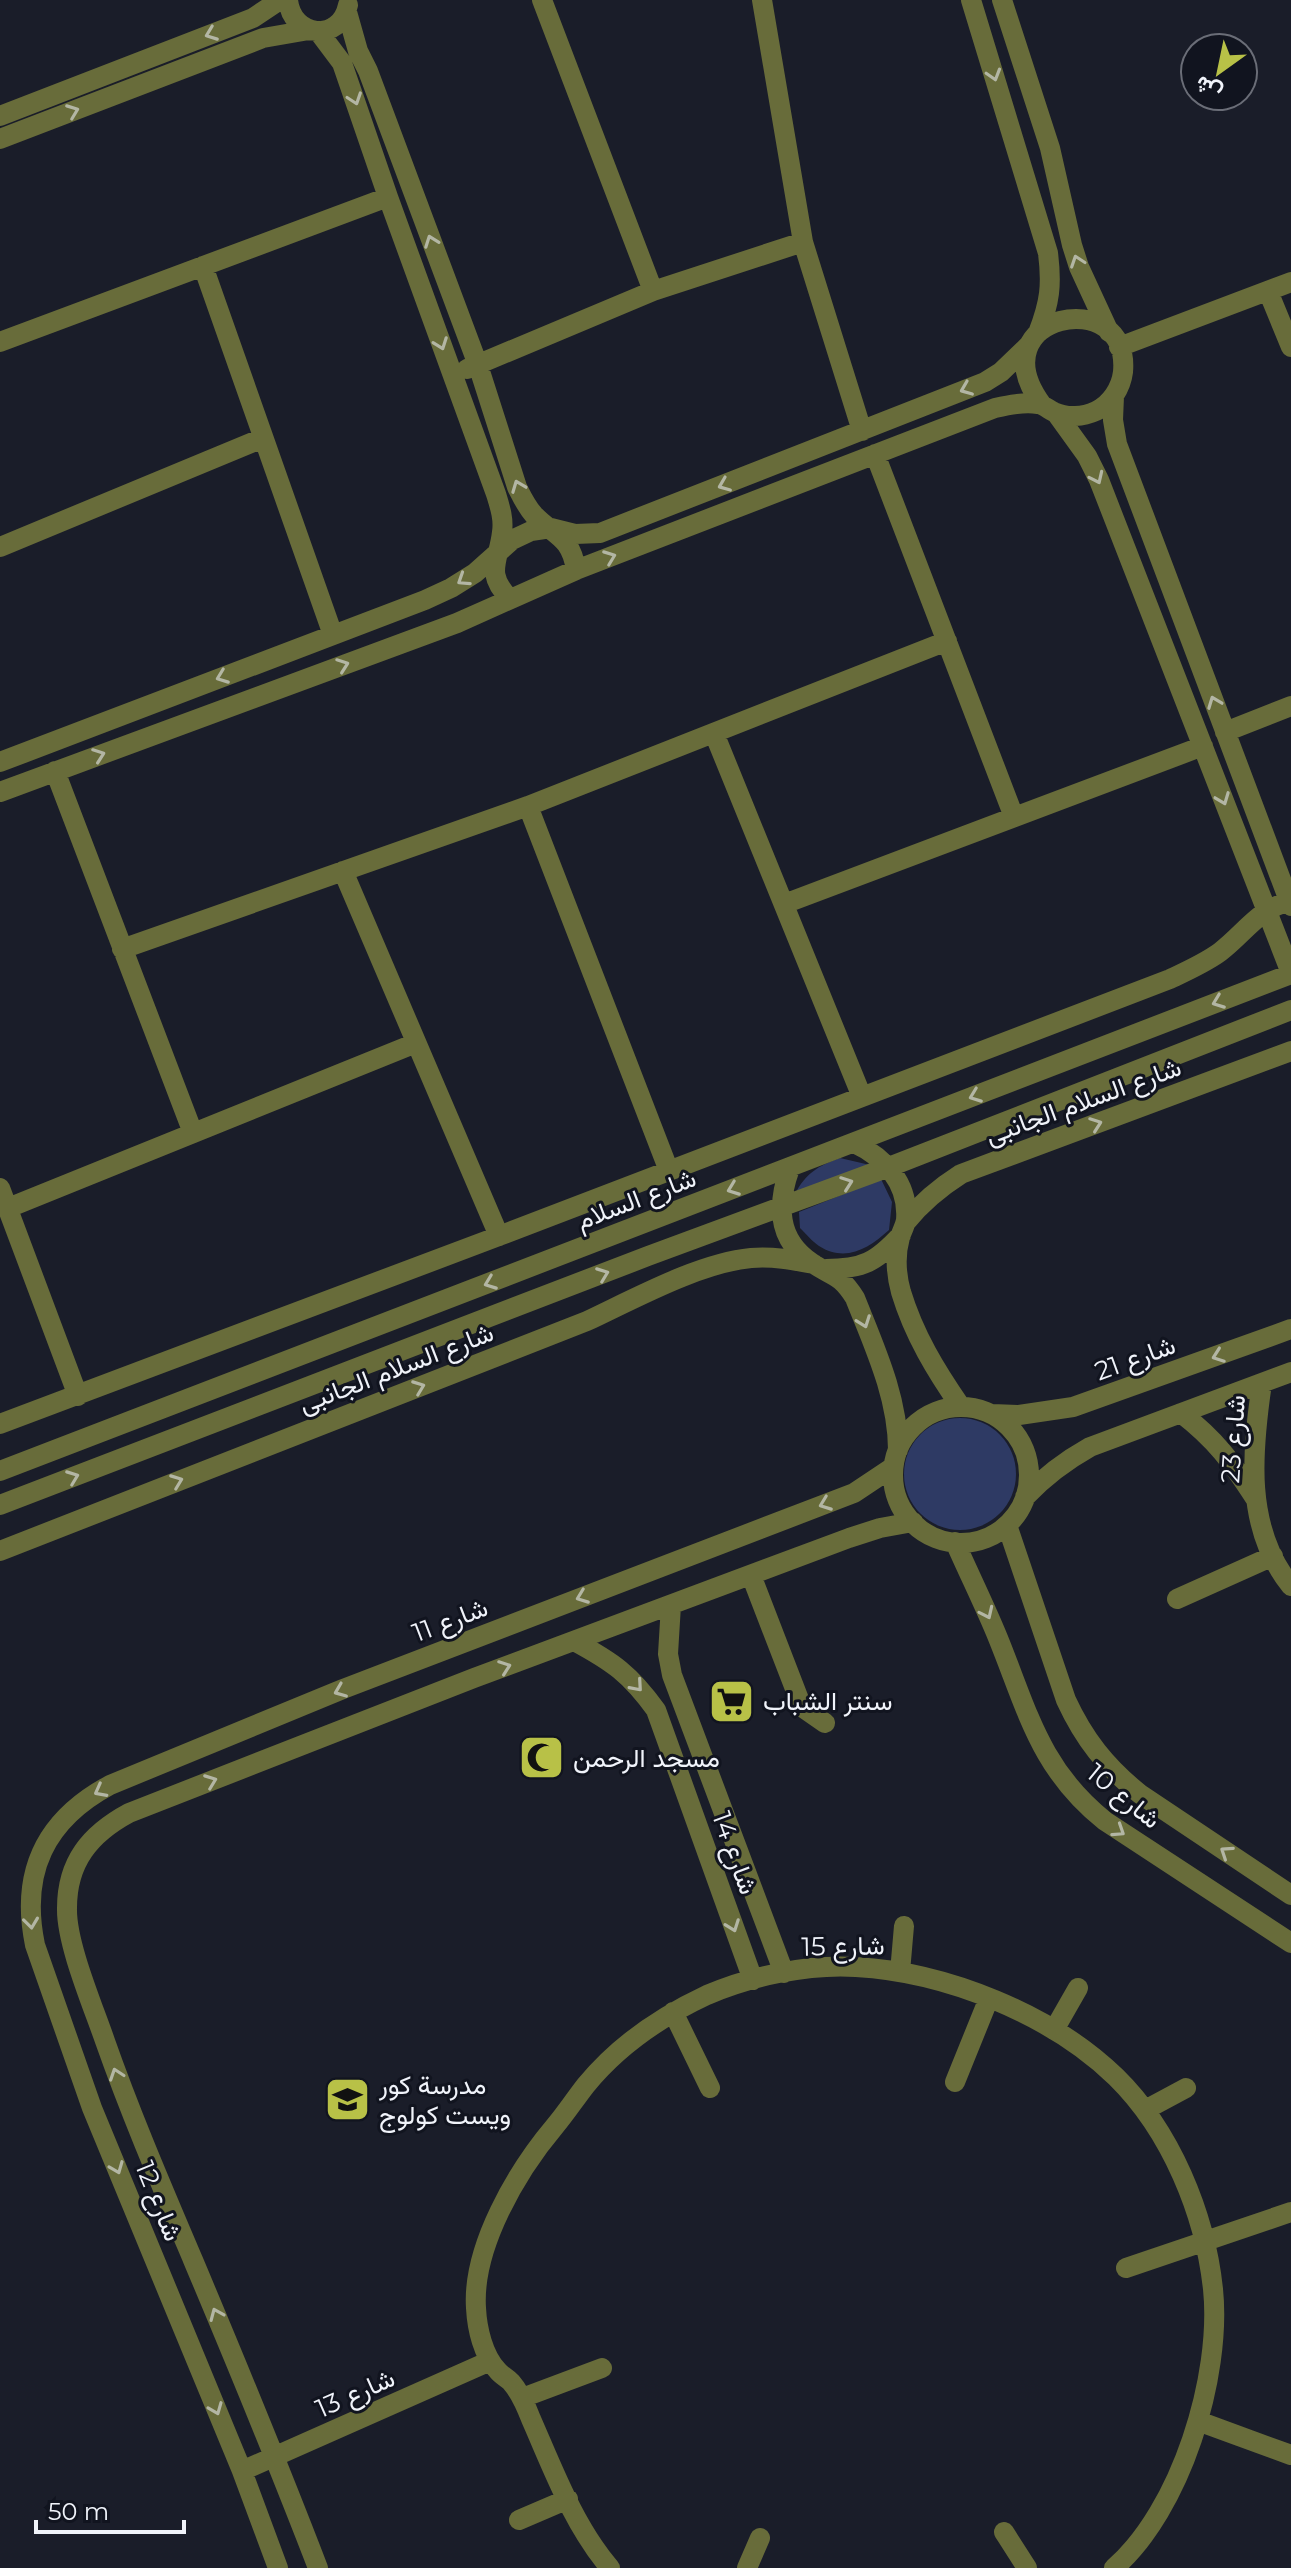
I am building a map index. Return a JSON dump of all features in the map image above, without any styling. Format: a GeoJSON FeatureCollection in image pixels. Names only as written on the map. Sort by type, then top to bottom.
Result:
{"type":"FeatureCollection","features":[{"type":"Feature","properties":{"kind":"street"},"geometry":{"type":"LineString","coordinates":[[0,116],[253,18],[280,0]]}},
{"type":"Feature","properties":{"kind":"street"},"geometry":{"type":"LineString","coordinates":[[288,0],[294,19],[313,31],[342,63],[502,514],[495,579],[510,599]]}},
{"type":"Feature","properties":{"kind":"street"},"geometry":{"type":"LineString","coordinates":[[542,0],[653,291]]}},
{"type":"Feature","properties":{"kind":"street"},"geometry":{"type":"LineString","coordinates":[[762,0],[803,242],[862,431]]}},
{"type":"Feature","properties":{"kind":"street"},"geometry":{"type":"LineString","coordinates":[[971,0],[1048,253],[1052,280],[1048,307],[1024,366],[1029,387],[1087,456],[1099,480],[1291,974]]}},
{"type":"Feature","properties":{"kind":"street"},"geometry":{"type":"LineString","coordinates":[[0,792],[457,623],[576,570],[995,408],[1026,404],[1077,416],[1098,410],[1114,396],[1122,380],[1124,364],[1079,267],[1050,148],[1002,0]]}},
{"type":"Feature","properties":{"kind":"street"},"geometry":{"type":"LineString","coordinates":[[0,139],[263,38],[336,26],[348,6]]}},
{"type":"Feature","properties":{"kind":"street"},"geometry":{"type":"LineString","coordinates":[[348,6],[358,51],[478,365],[517,487],[537,518],[569,546],[576,570]]}},
{"type":"Feature","properties":{"kind":"street"},"geometry":{"type":"LineString","coordinates":[[0,342],[388,197]]}},
{"type":"Feature","properties":{"kind":"street"},"geometry":{"type":"LineString","coordinates":[[453,375],[653,291],[803,242]]}},
{"type":"Feature","properties":{"kind":"street"},"geometry":{"type":"LineString","coordinates":[[203,266],[333,635]]}},
{"type":"Feature","properties":{"kind":"street"},"geometry":{"type":"LineString","coordinates":[[1114,339],[1291,282]]}},
{"type":"Feature","properties":{"kind":"street"},"geometry":{"type":"LineString","coordinates":[[1268,291],[1291,347]]}},
{"type":"Feature","properties":{"kind":"street"},"geometry":{"type":"LineString","coordinates":[[0,762],[451,588],[475,573],[512,540],[531,531],[551,528],[575,534],[600,533],[985,382],[1016,360],[1054,321],[1073,317],[1093,321],[1114,339]]}},
{"type":"Feature","properties":{"kind":"street"},"geometry":{"type":"LineString","coordinates":[[0,1424],[669,1171],[1195,967],[1219,953],[1266,909],[1290,903],[1117,444],[1113,420],[1114,396]]}},
{"type":"Feature","properties":{"kind":"street"},"geometry":{"type":"LineString","coordinates":[[0,547],[263,438]]}},
{"type":"Feature","properties":{"kind":"street"},"geometry":{"type":"LineString","coordinates":[[875,454],[1014,817]]}},
{"type":"Feature","properties":{"kind":"street"},"geometry":{"type":"LineString","coordinates":[[122,949],[528,806],[947,641]]}},
{"type":"Feature","properties":{"kind":"street"},"geometry":{"type":"LineString","coordinates":[[1225,732],[1291,706]]}},
{"type":"Feature","properties":{"kind":"street"},"geometry":{"type":"LineString","coordinates":[[714,733],[862,1097]]}},
{"type":"Feature","properties":{"kind":"street"},"geometry":{"type":"LineString","coordinates":[[784,904],[1203,746]]}},
{"type":"Feature","properties":{"kind":"street"},"geometry":{"type":"LineString","coordinates":[[55,771],[193,1133]]}},
{"type":"Feature","properties":{"kind":"street"},"geometry":{"type":"LineString","coordinates":[[528,806],[669,1171]]}},
{"type":"Feature","properties":{"kind":"street"},"geometry":{"type":"LineString","coordinates":[[343,871],[499,1236]]}},
{"type":"Feature","properties":{"kind":"street","name":"شارع السلام"},"geometry":{"type":"LineString","coordinates":[[0,1471],[1291,974]]}},
{"type":"Feature","properties":{"kind":"street"},"geometry":{"type":"LineString","coordinates":[[0,1505],[648,1256],[889,1167],[1291,1010]]}},
{"type":"Feature","properties":{"kind":"street"},"geometry":{"type":"LineString","coordinates":[[8,1208],[416,1043]]}},
{"type":"Feature","properties":{"kind":"street","name":"شارع السلام الجانبى"},"geometry":{"type":"LineString","coordinates":[[0,1551],[587,1321],[661,1286],[725,1263],[770,1258],[855,1268],[868,1263],[880,1256],[921,1203],[961,1174],[1291,1051]]}},
{"type":"Feature","properties":{"kind":"street"},"geometry":{"type":"LineString","coordinates":[[1039,1107],[1051,1141]]}},
{"type":"Feature","properties":{"kind":"street"},"geometry":{"type":"LineString","coordinates":[[854,1143],[867,1149],[889,1167],[902,1193],[903,1229],[897,1269],[901,1291],[925,1352],[961,1407]]}},
{"type":"Feature","properties":{"kind":"street"},"geometry":{"type":"LineString","coordinates":[[790,1168],[780,1207],[783,1223],[789,1238],[848,1286],[855,1298],[888,1387],[898,1430],[895,1459],[894,1485],[899,1502],[913,1522],[937,1538],[955,1542],[982,1539],[1007,1525],[1025,1497],[1029,1478],[1027,1459],[1020,1441],[1008,1425],[992,1414],[961,1407],[929,1414],[905,1435],[895,1459]]}},
{"type":"Feature","properties":{"kind":"street"},"geometry":{"type":"LineString","coordinates":[[0,1188],[78,1396]]}},
{"type":"Feature","properties":{"kind":"street"},"geometry":{"type":"LineString","coordinates":[[648,1256],[661,1286]]}},
{"type":"Feature","properties":{"kind":"street","name":"شارع 21"},"geometry":{"type":"LineString","coordinates":[[992,1414],[1046,1413],[1073,1407],[1291,1329]]}},
{"type":"Feature","properties":{"kind":"street"},"geometry":{"type":"LineString","coordinates":[[1025,1497],[1044,1477],[1090,1447],[1291,1372]]}},
{"type":"Feature","properties":{"kind":"street","name":"شارع 23"},"geometry":{"type":"LineString","coordinates":[[1262,1383],[1256,1434],[1255,1498],[1265,1538],[1291,1586]]}},
{"type":"Feature","properties":{"kind":"street","name":"شارع 23"},"geometry":{"type":"LineString","coordinates":[[1181,1413],[1208,1434],[1255,1498]]}},
{"type":"Feature","properties":{"kind":"street","name":"شارع 11"},"geometry":{"type":"LineString","coordinates":[[43,1848],[71,1810],[110,1785],[343,1689],[854,1493],[895,1459]]}},
{"type":"Feature","properties":{"kind":"street"},"geometry":{"type":"LineString","coordinates":[[462,1644],[474,1678],[870,1531],[913,1522]]}},
{"type":"Feature","properties":{"kind":"street","name":"شارع 10"},"geometry":{"type":"LineString","coordinates":[[1007,1525],[1066,1700],[1079,1728],[1096,1753],[1116,1775],[1140,1794],[1291,1895]]}},
{"type":"Feature","properties":{"kind":"street","name":"شارع 10"},"geometry":{"type":"LineString","coordinates":[[955,1542],[997,1634],[1033,1728],[1062,1780],[1105,1821],[1291,1943]]}},
{"type":"Feature","properties":{"kind":"street"},"geometry":{"type":"LineString","coordinates":[[1177,1599],[1273,1556]]}},
{"type":"Feature","properties":{"kind":"street"},"geometry":{"type":"LineString","coordinates":[[751,1575],[802,1707],[825,1723]]}},
{"type":"Feature","properties":{"kind":"street","name":"شارع 14"},"geometry":{"type":"LineString","coordinates":[[671,1605],[668,1654],[672,1675],[784,1973]]}},
{"type":"Feature","properties":{"kind":"street","name":"شارع 14"},"geometry":{"type":"LineString","coordinates":[[574,1641],[622,1670],[640,1687],[656,1710],[753,1980]]}},
{"type":"Feature","properties":{"kind":"street","name":"شارع 12"},"geometry":{"type":"LineString","coordinates":[[318,2568],[275,2456],[124,2097],[71,1940],[66,1911],[68,1886],[76,1863],[89,1842],[108,1825],[129,1813],[474,1678]]}},
{"type":"Feature","properties":{"kind":"street","name":"شارع 12"},"geometry":{"type":"LineString","coordinates":[[43,1848],[29,1895],[35,1945],[92,2108],[242,2471],[278,2568]]}},
{"type":"Feature","properties":{"kind":"street"},"geometry":{"type":"LineString","coordinates":[[900,1972],[904,1926]]}},
{"type":"Feature","properties":{"kind":"street","name":"شارع 15"},"geometry":{"type":"LineString","coordinates":[[610,2568],[568,2499],[522,2398],[511,2381],[498,2372],[490,2361],[476,2310],[476,2283],[482,2256],[515,2183],[547,2135],[613,2056],[642,2033],[673,2012],[712,1993],[753,1980],[784,1973],[853,1967],[900,1972],[989,1998],[1054,2030],[1088,2052],[1118,2079],[1145,2110],[1170,2151],[1183,2180],[1204,2241],[1212,2279],[1216,2319],[1208,2382],[1198,2421],[1178,2473],[1146,2533],[1114,2568]]}},
{"type":"Feature","properties":{"kind":"street"},"geometry":{"type":"LineString","coordinates":[[1054,2030],[1078,1988]]}},
{"type":"Feature","properties":{"kind":"street"},"geometry":{"type":"LineString","coordinates":[[955,2082],[989,1998]]}},
{"type":"Feature","properties":{"kind":"street"},"geometry":{"type":"LineString","coordinates":[[673,2012],[710,2088]]}},
{"type":"Feature","properties":{"kind":"street"},"geometry":{"type":"LineString","coordinates":[[1145,2110],[1186,2088]]}},
{"type":"Feature","properties":{"kind":"street"},"geometry":{"type":"LineString","coordinates":[[1126,2268],[1291,2212]]}},
{"type":"Feature","properties":{"kind":"street","name":"شارع 13"},"geometry":{"type":"LineString","coordinates":[[242,2471],[490,2361]]}},
{"type":"Feature","properties":{"kind":"street"},"geometry":{"type":"LineString","coordinates":[[522,2398],[602,2368]]}},
{"type":"Feature","properties":{"kind":"street"},"geometry":{"type":"LineString","coordinates":[[1198,2421],[1291,2455]]}},
{"type":"Feature","properties":{"kind":"street"},"geometry":{"type":"LineString","coordinates":[[519,2520],[568,2499]]}},
{"type":"Feature","properties":{"kind":"street"},"geometry":{"type":"LineString","coordinates":[[1004,2532],[1027,2568]]}},
{"type":"Feature","properties":{"kind":"street"},"geometry":{"type":"LineString","coordinates":[[747,2568],[760,2538]]}},
{"type":"Feature","properties":{"kind":"shaded area"},"geometry":{"type":"Polygon","coordinates":[[[840,1158],[870,1165],[795,1194],[813,1171],[840,1158]]]}},
{"type":"Feature","properties":{"kind":"shaded area"},"geometry":{"type":"Polygon","coordinates":[[[881,1179],[892,1202],[889,1230],[865,1247],[848,1253],[829,1251],[800,1228],[799,1212],[881,1179]]]}},
{"type":"Feature","properties":{"kind":"shaded area"},"geometry":{"type":"Polygon","coordinates":[[[960,1418],[981,1422],[1000,1434],[1012,1453],[1016,1474],[1012,1495],[1000,1514],[981,1526],[960,1530],[939,1526],[920,1514],[908,1495],[904,1474],[908,1453],[920,1434],[939,1422],[960,1418]]]}},
{"type":"Feature","properties":{"kind":"place","name":"سنتر الشباب"},"geometry":{"type":"Point","coordinates":[732,1701]}},
{"type":"Feature","properties":{"kind":"place","name":"مسجد الرحمن"},"geometry":{"type":"Point","coordinates":[542,1758]}},
{"type":"Feature","properties":{"kind":"place","name":"مدرسة كور ويست كولوج"},"geometry":{"type":"Point","coordinates":[348,2100]}}]}
